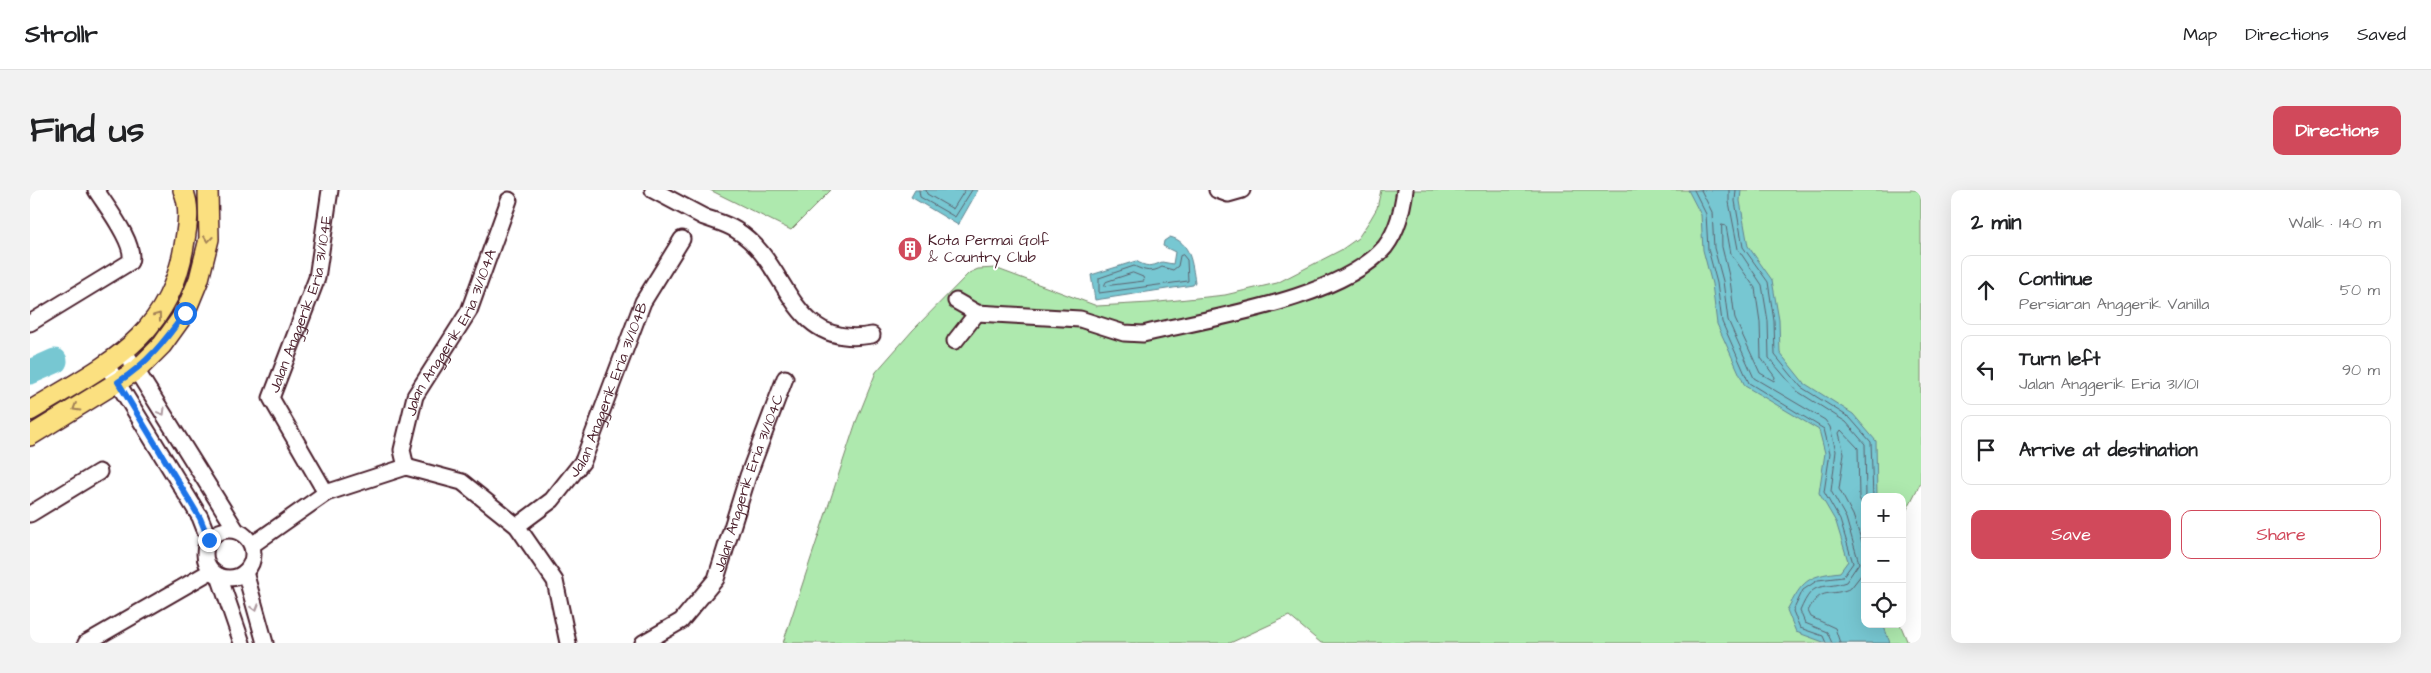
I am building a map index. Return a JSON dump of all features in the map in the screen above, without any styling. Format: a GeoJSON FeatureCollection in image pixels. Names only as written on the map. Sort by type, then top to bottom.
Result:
{"type":"FeatureCollection","features":[{"type":"Feature","properties":{"kind":"main road"},"geometry":{"type":"LineString","coordinates":[[30,411],[125,352],[142,337],[165,307],[180,270],[187,226],[187,199],[184,190]]}},
{"type":"Feature","properties":{"kind":"main road"},"geometry":{"type":"LineString","coordinates":[[30,436],[137,370],[162,345],[185,313],[199,278],[209,239],[208,190]]}},
{"type":"Feature","properties":{"kind":"street"},"geometry":{"type":"LineString","coordinates":[[30,323],[130,262],[132,256],[130,244],[96,190]]}},
{"type":"Feature","properties":{"kind":"street","name":"Jalan Anggerik Eria 31/104E"},"geometry":{"type":"LineString","coordinates":[[326,494],[271,398],[317,278],[330,190]]}},
{"type":"Feature","properties":{"kind":"street"},"geometry":{"type":"LineString","coordinates":[[653,190],[736,230],[757,247],[790,297],[818,328],[842,338],[872,336]]}},
{"type":"Feature","properties":{"kind":"street"},"geometry":{"type":"LineString","coordinates":[[1217,190],[1228,194],[1242,190]]}},
{"type":"Feature","properties":{"kind":"street"},"geometry":{"type":"LineString","coordinates":[[956,301],[977,313],[1080,319],[1124,333],[1143,334],[1288,300],[1351,273],[1370,261],[1384,247],[1393,234],[1401,215],[1405,190]]}},
{"type":"Feature","properties":{"kind":"street","name":"Jalan Anggerik Eria 31/104A"},"geometry":{"type":"LineString","coordinates":[[406,468],[402,450],[415,396],[469,311],[509,200]]}},
{"type":"Feature","properties":{"kind":"street","name":"Jalan Anggerik Eria 31/104B"},"geometry":{"type":"LineString","coordinates":[[517,526],[552,500],[584,460],[643,302],[682,239]]}},
{"type":"Feature","properties":{"kind":"street"},"geometry":{"type":"LineString","coordinates":[[954,341],[977,313]]}},
{"type":"Feature","properties":{"kind":"street"},"geometry":{"type":"LineString","coordinates":[[86,643],[215,573],[236,577],[245,572],[251,564],[253,555],[252,545],[246,536],[236,530],[125,352]]}},
{"type":"Feature","properties":{"kind":"street"},"geometry":{"type":"LineString","coordinates":[[106,364],[200,518],[209,540]]}},
{"type":"Feature","properties":{"kind":"street","name":"Jalan Anggerik Eria 31/104C"},"geometry":{"type":"LineString","coordinates":[[643,643],[681,621],[716,579],[748,476],[785,378]]}},
{"type":"Feature","properties":{"kind":"street"},"geometry":{"type":"LineString","coordinates":[[252,545],[326,494],[406,468],[462,482],[517,526],[556,581],[568,643]]}},
{"type":"Feature","properties":{"kind":"street"},"geometry":{"type":"LineString","coordinates":[[30,514],[99,472]]}},
{"type":"Feature","properties":{"kind":"street"},"geometry":{"type":"LineString","coordinates":[[236,530],[226,530],[217,533],[209,540],[205,555],[215,573],[242,643]]}},
{"type":"Feature","properties":{"kind":"street"},"geometry":{"type":"LineString","coordinates":[[245,572],[265,643]]}},
{"type":"Feature","properties":{"kind":"green space"},"geometry":{"type":"Polygon","coordinates":[[[710,190],[831,190],[791,230],[710,190]]]}},
{"type":"Feature","properties":{"kind":"green space"},"geometry":{"type":"Polygon","coordinates":[[[1381,190],[1921,190],[1921,482],[1906,511],[1906,493],[1861,493],[1861,628],[1902,628],[1908,643],[1321,643],[1289,616],[1230,643],[783,643],[856,422],[876,372],[913,330],[969,273],[978,269],[995,268],[1097,306],[1150,303],[1225,295],[1277,283],[1341,250],[1358,238],[1377,208],[1381,190]]]}},
{"type":"Feature","properties":{"kind":"water"},"geometry":{"type":"Polygon","coordinates":[[[915,190],[978,190],[958,225],[911,197],[915,190]]]}},
{"type":"Feature","properties":{"kind":"water"},"geometry":{"type":"Polygon","coordinates":[[[1688,190],[1741,190],[1740,201],[1748,246],[1772,280],[1779,320],[1780,353],[1804,383],[1853,414],[1876,441],[1877,493],[1861,493],[1861,628],[1884,628],[1890,643],[1826,643],[1796,632],[1787,610],[1797,592],[1813,578],[1840,572],[1848,561],[1836,522],[1819,493],[1825,453],[1819,430],[1745,386],[1717,324],[1712,284],[1703,250],[1701,215],[1688,190]]]}},
{"type":"Feature","properties":{"kind":"water"},"geometry":{"type":"Polygon","coordinates":[[[1170,237],[1182,244],[1189,255],[1195,282],[1193,285],[1095,300],[1091,275],[1136,261],[1149,266],[1162,262],[1173,264],[1175,252],[1163,246],[1164,241],[1170,237]]]}},
{"type":"Feature","properties":{"kind":"waterway"},"geometry":{"type":"LineString","coordinates":[[30,372],[55,361]]}},
{"type":"Feature","properties":{"kind":"place","name":"Kota Permai Golf & Country Club"},"geometry":{"type":"Point","coordinates":[910,249]}},
{"type":"Feature","properties":{"kind":"route"},"geometry":{"type":"LineString","coordinates":[[185,313],[162,345],[137,370],[118,382],[200,518],[209,540]]}}]}
